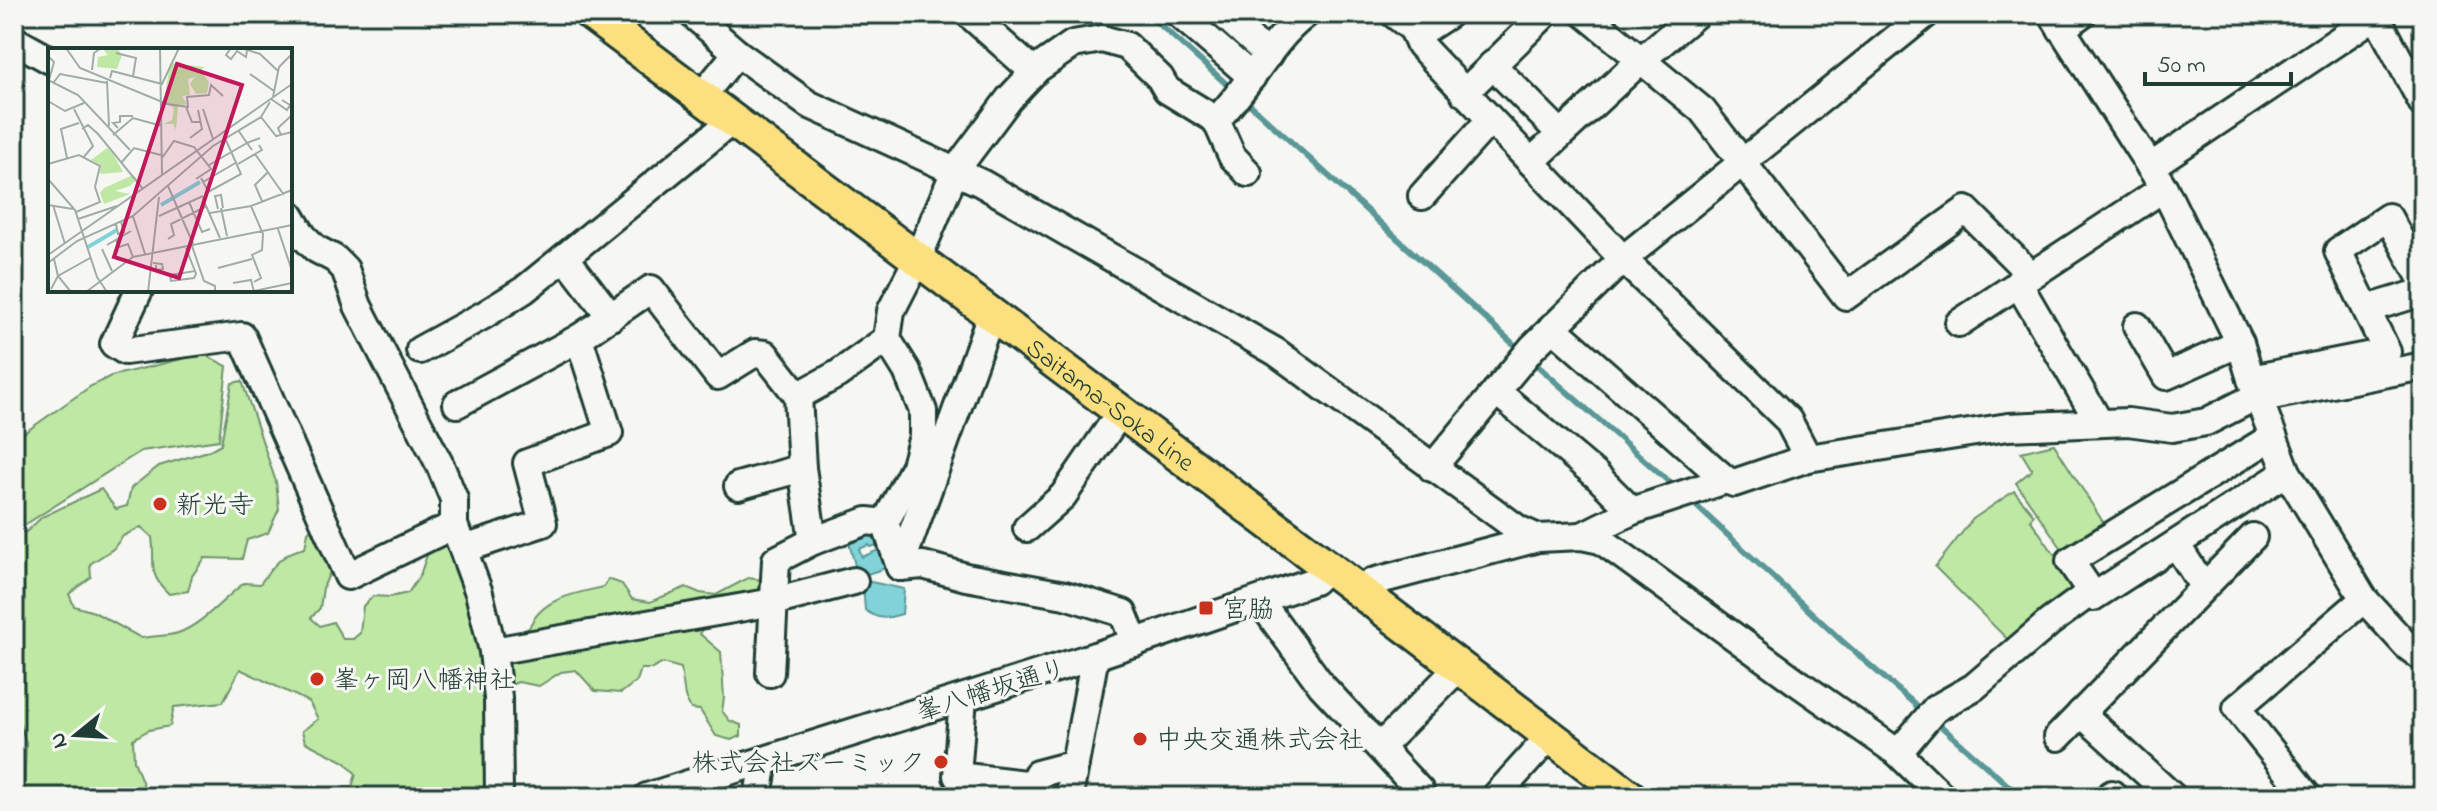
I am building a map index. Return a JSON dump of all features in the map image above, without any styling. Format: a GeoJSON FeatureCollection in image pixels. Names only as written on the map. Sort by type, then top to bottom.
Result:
{"type":"FeatureCollection","features":[{"type":"Feature","properties":{"kind":"main road","name":"Saitama-Soka Line"},"geometry":{"type":"LineString","coordinates":[[591,14],[1630,797]]}},
{"type":"Feature","properties":{"kind":"street"},"geometry":{"type":"LineString","coordinates":[[692,14],[737,53],[808,104],[981,183],[1276,352],[1432,468],[1518,529],[1538,538]]}},
{"type":"Feature","properties":{"kind":"street"},"geometry":{"type":"LineString","coordinates":[[969,14],[1034,72]]}},
{"type":"Feature","properties":{"kind":"street"},"geometry":{"type":"LineString","coordinates":[[1179,14],[1237,97]]}},
{"type":"Feature","properties":{"kind":"street"},"geometry":{"type":"LineString","coordinates":[[1223,14],[1268,55]]}},
{"type":"Feature","properties":{"kind":"street"},"geometry":{"type":"LineString","coordinates":[[1248,173],[1232,156],[1237,97],[1287,28],[1306,14]]}},
{"type":"Feature","properties":{"kind":"street"},"geometry":{"type":"LineString","coordinates":[[1404,22],[1429,27],[1449,14]]}},
{"type":"Feature","properties":{"kind":"street"},"geometry":{"type":"LineString","coordinates":[[1464,93],[1545,14]]}},
{"type":"Feature","properties":{"kind":"street"},"geometry":{"type":"LineString","coordinates":[[1585,14],[1702,110],[1846,296],[1966,210],[2024,279],[2099,422]]}},
{"type":"Feature","properties":{"kind":"street"},"geometry":{"type":"LineString","coordinates":[[1531,162],[1641,60],[1696,14]]}},
{"type":"Feature","properties":{"kind":"street"},"geometry":{"type":"LineString","coordinates":[[1432,468],[1525,355],[1627,256],[1926,14]]}},
{"type":"Feature","properties":{"kind":"street"},"geometry":{"type":"LineString","coordinates":[[1959,323],[2024,279],[2377,15],[2423,104]]}},
{"type":"Feature","properties":{"kind":"street"},"geometry":{"type":"LineString","coordinates":[[2065,19],[2157,177],[2240,343],[2287,472],[2364,599],[2407,646],[2423,658]]}},
{"type":"Feature","properties":{"kind":"street"},"geometry":{"type":"LineString","coordinates":[[1404,22],[1420,45],[1490,120],[1788,420],[1808,458]]}},
{"type":"Feature","properties":{"kind":"street"},"geometry":{"type":"LineString","coordinates":[[900,567],[885,523],[915,466],[923,436],[923,411],[907,371],[887,339],[891,311],[917,260],[955,171],[1009,99],[1034,72],[1073,44],[1102,39],[1127,46],[1160,78],[1167,90],[1237,97]]}},
{"type":"Feature","properties":{"kind":"street"},"geometry":{"type":"LineString","coordinates":[[14,40],[48,59]]}},
{"type":"Feature","properties":{"kind":"street"},"geometry":{"type":"LineString","coordinates":[[701,97],[737,53]]}},
{"type":"Feature","properties":{"kind":"street"},"geometry":{"type":"LineString","coordinates":[[1492,65],[1561,134]]}},
{"type":"Feature","properties":{"kind":"street"},"geometry":{"type":"LineString","coordinates":[[420,350],[511,298],[733,120]]}},
{"type":"Feature","properties":{"kind":"street"},"geometry":{"type":"LineString","coordinates":[[1422,196],[1490,120]]}},
{"type":"Feature","properties":{"kind":"street"},"geometry":{"type":"LineString","coordinates":[[1552,327],[1726,480],[1734,483],[1808,458],[2008,427],[2128,422],[2172,428],[2206,422],[2247,401],[2255,389],[2387,352],[2338,251],[2388,217],[2423,281]]}},
{"type":"Feature","properties":{"kind":"street"},"geometry":{"type":"LineString","coordinates":[[292,218],[316,249],[335,259],[345,269],[358,306],[454,499],[459,537],[479,593],[493,651],[498,698],[499,797]]}},
{"type":"Feature","properties":{"kind":"street"},"geometry":{"type":"LineString","coordinates":[[565,257],[611,317]]}},
{"type":"Feature","properties":{"kind":"street"},"geometry":{"type":"LineString","coordinates":[[457,404],[579,338],[651,289],[718,376],[755,353],[765,354],[798,396],[802,468],[813,541]]}},
{"type":"Feature","properties":{"kind":"street"},"geometry":{"type":"LineString","coordinates":[[138,292],[114,344],[125,351],[242,336],[348,576],[459,537],[543,523],[527,463],[609,433],[579,338]]}},
{"type":"Feature","properties":{"kind":"street"},"geometry":{"type":"LineString","coordinates":[[2367,309],[2423,292]]}},
{"type":"Feature","properties":{"kind":"street"},"geometry":{"type":"LineString","coordinates":[[900,567],[991,315]]}},
{"type":"Feature","properties":{"kind":"street"},"geometry":{"type":"LineString","coordinates":[[2137,326],[2166,376],[2240,343]]}},
{"type":"Feature","properties":{"kind":"street"},"geometry":{"type":"LineString","coordinates":[[798,396],[838,374],[887,339]]}},
{"type":"Feature","properties":{"kind":"street"},"geometry":{"type":"LineString","coordinates":[[2255,389],[2423,366]]}},
{"type":"Feature","properties":{"kind":"street"},"geometry":{"type":"LineString","coordinates":[[1496,391],[1596,475],[1632,511]]}},
{"type":"Feature","properties":{"kind":"street"},"geometry":{"type":"LineString","coordinates":[[1027,528],[1063,496],[1120,413]]}},
{"type":"Feature","properties":{"kind":"street"},"geometry":{"type":"LineString","coordinates":[[2272,437],[2070,561],[2093,597],[2287,472]]}},
{"type":"Feature","properties":{"kind":"street"},"geometry":{"type":"LineString","coordinates":[[738,486],[802,468]]}},
{"type":"Feature","properties":{"kind":"street"},"geometry":{"type":"LineString","coordinates":[[1582,536],[1632,511],[1726,480]]}},
{"type":"Feature","properties":{"kind":"street"},"geometry":{"type":"LineString","coordinates":[[770,673],[776,560],[813,541],[867,521],[885,523]]}},
{"type":"Feature","properties":{"kind":"street"},"geometry":{"type":"LineString","coordinates":[[1363,594],[1372,582],[1538,538],[1582,536],[1601,540],[1898,753],[1943,797]]}},
{"type":"Feature","properties":{"kind":"street"},"geometry":{"type":"LineString","coordinates":[[2058,737],[2253,537]]}},
{"type":"Feature","properties":{"kind":"street"},"geometry":{"type":"LineString","coordinates":[[2176,544],[2203,586]]}},
{"type":"Feature","properties":{"kind":"street"},"geometry":{"type":"LineString","coordinates":[[900,567],[923,565],[966,577],[1065,595],[1123,613],[1135,643]]}},
{"type":"Feature","properties":{"kind":"street","name":"峯八幡坂通り"},"geometry":{"type":"LineString","coordinates":[[647,797],[1260,601],[1314,581],[1328,567]]}},
{"type":"Feature","properties":{"kind":"street"},"geometry":{"type":"LineString","coordinates":[[493,651],[773,602],[854,581]]}},
{"type":"Feature","properties":{"kind":"street"},"geometry":{"type":"LineString","coordinates":[[1898,753],[1930,715],[1974,687],[2050,622],[2091,592]]}},
{"type":"Feature","properties":{"kind":"street"},"geometry":{"type":"LineString","coordinates":[[2308,797],[2237,708],[2364,599]]}},
{"type":"Feature","properties":{"kind":"street"},"geometry":{"type":"LineString","coordinates":[[1260,601],[1322,686],[1420,791]]}},
{"type":"Feature","properties":{"kind":"street"},"geometry":{"type":"LineString","coordinates":[[1072,797],[1070,791],[1095,656]]}},
{"type":"Feature","properties":{"kind":"street"},"geometry":{"type":"LineString","coordinates":[[1380,747],[1458,668]]}},
{"type":"Feature","properties":{"kind":"street"},"geometry":{"type":"LineString","coordinates":[[963,698],[957,776],[1034,785],[1037,774],[1075,764]]}},
{"type":"Feature","properties":{"kind":"street"},"geometry":{"type":"LineString","coordinates":[[2081,713],[2173,797]]}},
{"type":"Feature","properties":{"kind":"street"},"geometry":{"type":"LineString","coordinates":[[1495,797],[1550,736]]}},
{"type":"Feature","properties":{"kind":"street"},"geometry":{"type":"LineString","coordinates":[[758,797],[764,760]]}},
{"type":"Feature","properties":{"kind":"street"},"geometry":{"type":"LineString","coordinates":[[2108,797],[2112,794],[2114,797]]}},
{"type":"Feature","properties":{"kind":"green space"},"geometry":{"type":"Polygon","coordinates":[[[203,354],[227,366],[219,440],[141,451],[23,526],[14,517],[14,440],[91,386],[111,376],[203,354]]]}},
{"type":"Feature","properties":{"kind":"green space"},"geometry":{"type":"Polygon","coordinates":[[[242,381],[276,482],[279,509],[268,533],[247,540],[242,559],[205,558],[192,576],[188,591],[169,594],[157,580],[153,568],[152,537],[141,527],[123,536],[113,549],[90,564],[91,577],[69,594],[74,606],[94,612],[141,638],[178,633],[204,617],[244,583],[260,584],[284,557],[305,548],[311,529],[327,539],[330,572],[323,588],[320,608],[311,618],[320,626],[333,622],[343,639],[353,639],[360,633],[363,606],[373,596],[390,597],[408,593],[420,575],[427,555],[452,543],[503,639],[529,628],[551,603],[604,587],[608,579],[622,584],[632,599],[650,602],[686,587],[716,595],[748,578],[762,580],[766,591],[747,612],[725,625],[706,625],[700,634],[721,652],[722,711],[730,721],[741,725],[741,736],[731,740],[716,736],[700,710],[691,709],[685,697],[681,668],[663,663],[652,669],[641,669],[637,681],[621,693],[595,691],[576,670],[561,672],[539,686],[518,682],[505,687],[493,797],[349,797],[356,774],[345,762],[305,742],[302,731],[318,719],[309,702],[240,669],[223,702],[174,707],[170,726],[149,730],[133,739],[134,761],[148,797],[24,797],[26,743],[14,706],[14,532],[26,532],[42,517],[101,489],[116,509],[127,506],[131,488],[159,466],[221,444],[232,383],[242,381]]]}},
{"type":"Feature","properties":{"kind":"green space"},"geometry":{"type":"Polygon","coordinates":[[[2054,444],[2108,530],[2067,556],[2016,483],[2032,470],[2021,452],[2054,444]]]}},
{"type":"Feature","properties":{"kind":"green space"},"geometry":{"type":"Polygon","coordinates":[[[2014,491],[2034,515],[2030,519],[2081,593],[2014,646],[1935,567],[1973,519],[2014,491]]]}},
{"type":"Feature","properties":{"kind":"water"},"geometry":{"type":"Polygon","coordinates":[[[876,527],[882,544],[859,549],[862,557],[883,548],[889,567],[867,574],[857,573],[847,535],[876,527]]]}},
{"type":"Feature","properties":{"kind":"water"},"geometry":{"type":"Polygon","coordinates":[[[871,582],[904,589],[902,614],[882,618],[865,610],[863,584],[871,582]]]}},
{"type":"Feature","properties":{"kind":"waterway"},"geometry":{"type":"LineString","coordinates":[[1148,14],[1232,89]]}},
{"type":"Feature","properties":{"kind":"waterway"},"geometry":{"type":"LineString","coordinates":[[1244,99],[1520,350]]}},
{"type":"Feature","properties":{"kind":"waterway"},"geometry":{"type":"LineString","coordinates":[[1531,360],[1676,488]]}},
{"type":"Feature","properties":{"kind":"waterway"},"geometry":{"type":"LineString","coordinates":[[1690,500],[1925,713]]}},
{"type":"Feature","properties":{"kind":"waterway"},"geometry":{"type":"LineString","coordinates":[[1934,720],[2021,797]]}},
{"type":"Feature","properties":{"kind":"place","name":"新光寺"},"geometry":{"type":"Point","coordinates":[160,504]}},
{"type":"Feature","properties":{"kind":"place","name":"宮脇"},"geometry":{"type":"Point","coordinates":[1206,608]}},
{"type":"Feature","properties":{"kind":"place","name":"峯ヶ岡八幡神社"},"geometry":{"type":"Point","coordinates":[317,679]}},
{"type":"Feature","properties":{"kind":"place","name":"中央交通株式会社"},"geometry":{"type":"Point","coordinates":[1140,739]}},
{"type":"Feature","properties":{"kind":"place","name":"株式会社ズーミック"},"geometry":{"type":"Point","coordinates":[941,762]}}]}
